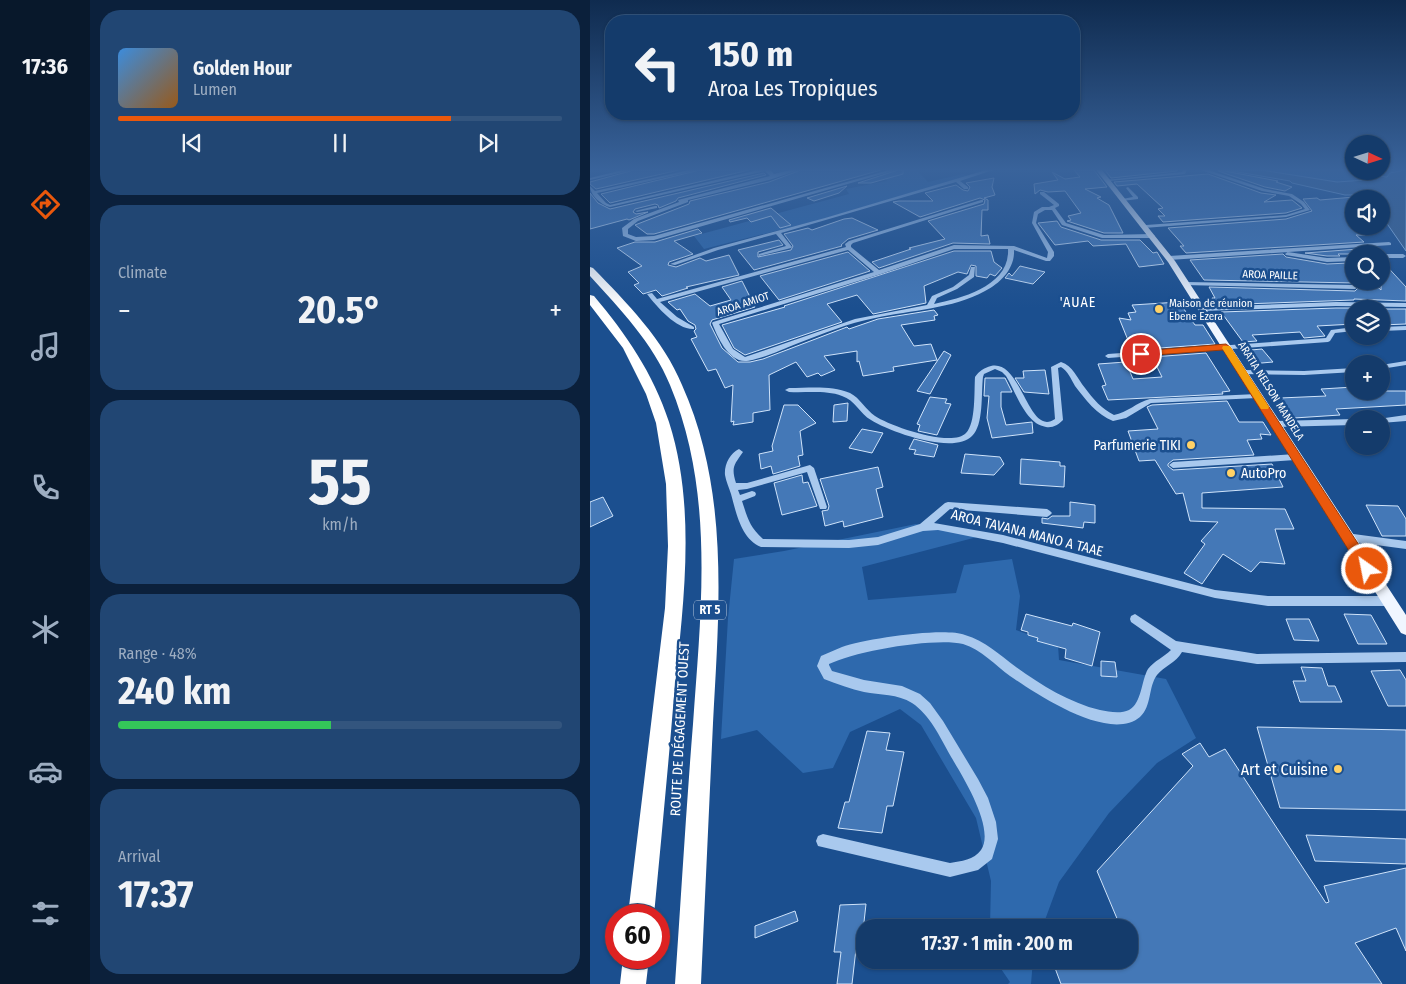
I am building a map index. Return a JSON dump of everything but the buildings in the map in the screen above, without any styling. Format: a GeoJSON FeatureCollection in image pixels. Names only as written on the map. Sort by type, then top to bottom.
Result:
{"type":"FeatureCollection","features":[{"type":"Feature","properties":{"kind":"highway","name":"ROUTE DE DÉGAGEMENT OUEST"},"geometry":{"type":"LineString","coordinates":[[590,270],[640,326],[670,371],[690,419],[704,480],[709,542],[710,614],[688,984]]}},
{"type":"Feature","properties":{"kind":"highway","name":"ROUTE DE DÉGAGEMENT OUEST"},"geometry":{"type":"LineString","coordinates":[[590,298],[640,366],[652,393],[667,441],[674,495],[676,563],[674,608],[642,904]]}},
{"type":"Feature","properties":{"kind":"highway"},"geometry":{"type":"LineString","coordinates":[[633,984],[635,969]]}},
{"type":"Feature","properties":{"kind":"main road","name":"ARATIA NELSON MANDELA"},"geometry":{"type":"LineString","coordinates":[[1137,216],[1186,284],[1346,537],[1406,628]]}},
{"type":"Feature","properties":{"kind":"street"},"geometry":{"type":"LineString","coordinates":[[647,216],[636,220],[625,228],[625,235],[636,239],[654,238],[732,216]]}},
{"type":"Feature","properties":{"kind":"street"},"geometry":{"type":"LineString","coordinates":[[673,264],[716,249],[835,216]]}},
{"type":"Feature","properties":{"kind":"street"},"geometry":{"type":"LineString","coordinates":[[849,248],[848,244],[851,242],[934,216]]}},
{"type":"Feature","properties":{"kind":"street","name":"AROA AMIOT"},"geometry":{"type":"LineString","coordinates":[[1010,248],[1011,258],[1008,266],[989,286],[970,296],[857,320],[742,359],[733,353],[714,323],[879,273],[954,247],[1010,248],[1020,249],[1045,260],[1050,259],[1051,252],[1034,223],[1035,216]]}},
{"type":"Feature","properties":{"kind":"street"},"geometry":{"type":"LineString","coordinates":[[1057,216],[1064,224],[1106,237],[1286,216]]}},
{"type":"Feature","properties":{"kind":"street"},"geometry":{"type":"LineString","coordinates":[[761,255],[789,246],[778,233]]}},
{"type":"Feature","properties":{"kind":"street"},"geometry":{"type":"LineString","coordinates":[[1170,260],[1389,244]]}},
{"type":"Feature","properties":{"kind":"street"},"geometry":{"type":"LineString","coordinates":[[849,248],[879,273]]}},
{"type":"Feature","properties":{"kind":"street"},"geometry":{"type":"LineString","coordinates":[[656,301],[849,248]]}},
{"type":"Feature","properties":{"kind":"street"},"geometry":{"type":"LineString","coordinates":[[1170,260],[1286,254],[1327,260],[1345,259]]}},
{"type":"Feature","properties":{"kind":"street"},"geometry":{"type":"LineString","coordinates":[[1390,256],[1403,256]]}},
{"type":"Feature","properties":{"kind":"street"},"geometry":{"type":"LineString","coordinates":[[930,306],[934,297],[955,288],[972,276],[973,268]]}},
{"type":"Feature","properties":{"kind":"street","name":"AROA PAILLE"},"geometry":{"type":"LineString","coordinates":[[1186,284],[1345,287]]}},
{"type":"Feature","properties":{"kind":"street"},"geometry":{"type":"LineString","coordinates":[[650,294],[676,319],[692,328]]}},
{"type":"Feature","properties":{"kind":"street"},"geometry":{"type":"LineString","coordinates":[[1202,310],[1336,304],[1406,305]]}},
{"type":"Feature","properties":{"kind":"street"},"geometry":{"type":"LineString","coordinates":[[1390,329],[1406,328]]}},
{"type":"Feature","properties":{"kind":"street"},"geometry":{"type":"LineString","coordinates":[[1108,356],[1328,340],[1332,331],[1345,330]]}},
{"type":"Feature","properties":{"kind":"street"},"geometry":{"type":"LineString","coordinates":[[789,390],[841,393],[853,398],[864,412],[883,423],[927,438],[955,441],[970,435],[975,416],[979,378],[981,372],[990,368],[999,368],[1007,372],[1032,416],[1036,421],[1045,425],[1054,424],[1059,420],[1054,367],[1060,364],[1069,370],[1100,410],[1113,418],[1124,416],[1140,404],[1150,401],[1257,396]]}},
{"type":"Feature","properties":{"kind":"street"},"geometry":{"type":"LineString","coordinates":[[1390,366],[1406,364]]}},
{"type":"Feature","properties":{"kind":"street"},"geometry":{"type":"LineString","coordinates":[[1242,372],[1304,373],[1345,371]]}},
{"type":"Feature","properties":{"kind":"street"},"geometry":{"type":"LineString","coordinates":[[1390,419],[1406,418]]}},
{"type":"Feature","properties":{"kind":"street"},"geometry":{"type":"LineString","coordinates":[[1276,424],[1345,422]]}},
{"type":"Feature","properties":{"kind":"street","name":"AROA TAVANA MANO A TAAE"},"geometry":{"type":"LineString","coordinates":[[739,452],[731,461],[729,474],[745,525],[750,533],[761,543],[849,544],[878,541],[923,527],[938,526],[985,534],[1215,594],[1268,601],[1388,601]]}},
{"type":"Feature","properties":{"kind":"street","name":"ARATIA NELSON MANDELA"},"geometry":{"type":"LineString","coordinates":[[1173,464],[1296,457]]}},
{"type":"Feature","properties":{"kind":"street"},"geometry":{"type":"LineString","coordinates":[[732,485],[738,487],[747,486],[810,468],[822,507]]}},
{"type":"Feature","properties":{"kind":"street"},"geometry":{"type":"LineString","coordinates":[[738,499],[752,494]]}},
{"type":"Feature","properties":{"kind":"street"},"geometry":{"type":"LineString","coordinates":[[923,527],[948,505],[1047,513]]}},
{"type":"Feature","properties":{"kind":"street"},"geometry":{"type":"LineString","coordinates":[[1346,537],[1406,545]]}},
{"type":"Feature","properties":{"kind":"street"},"geometry":{"type":"LineString","coordinates":[[1135,619],[1174,646],[1257,659],[1406,656]]}},
{"type":"Feature","properties":{"kind":"street"},"geometry":{"type":"LineString","coordinates":[[823,841],[950,870],[978,864],[987,854],[991,837],[990,816],[980,791],[923,703],[906,693],[862,685],[828,675],[823,666],[825,660],[843,652],[907,641],[961,639],[977,644],[1019,676],[1060,700],[1092,715],[1113,719],[1123,718],[1135,713],[1140,707],[1153,672],[1174,657],[1179,647]]}},
{"type":"Feature","properties":{"kind":"shaded area"},"geometry":{"type":"Polygon","coordinates":[[[768,216],[833,216],[704,249],[694,236],[768,216]]]}},
{"type":"Feature","properties":{"kind":"shaded area"},"geometry":{"type":"Polygon","coordinates":[[[1390,216],[1406,216],[1406,251],[1390,228],[1390,216]]]}},
{"type":"Feature","properties":{"kind":"shaded area"},"geometry":{"type":"Polygon","coordinates":[[[916,524],[981,536],[862,567],[868,600],[956,593],[964,565],[1012,559],[1020,596],[1016,630],[1058,645],[1059,660],[1166,679],[1196,738],[1157,763],[1109,813],[1059,882],[1045,919],[990,919],[991,881],[976,818],[921,725],[900,709],[850,732],[833,768],[803,773],[757,730],[721,739],[728,618],[734,559],[784,551],[916,524]]]}},
{"type":"Feature","properties":{"kind":"shaded area"},"geometry":{"type":"Polygon","coordinates":[[[1001,969],[1032,969],[1031,984],[1008,984],[1010,982],[1001,969]]]}},
{"type":"Feature","properties":{"kind":"slow traffic"},"geometry":{"type":"LineString","coordinates":[[1227,348],[1264,407]]}},
{"type":"Feature","properties":{"kind":"place","name":"Maison de réunion Ebene Ezera"},"geometry":{"type":"Point","coordinates":[1159,309]}},
{"type":"Feature","properties":{"kind":"place","name":"Parfumerie TIKI"},"geometry":{"type":"Point","coordinates":[1191,445]}},
{"type":"Feature","properties":{"kind":"place","name":"AutoPro"},"geometry":{"type":"Point","coordinates":[1231,473]}},
{"type":"Feature","properties":{"kind":"place","name":"Art et Cuisine"},"geometry":{"type":"Point","coordinates":[1338,769]}},
{"type":"Feature","properties":{"kind":"district","name":"'AUAE"},"geometry":{"type":"Point","coordinates":[1078,302]}},
{"type":"Feature","properties":{"kind":"route"},"geometry":{"type":"LineString","coordinates":[[1141,354],[1226,347],[1367,569]]}}]}
